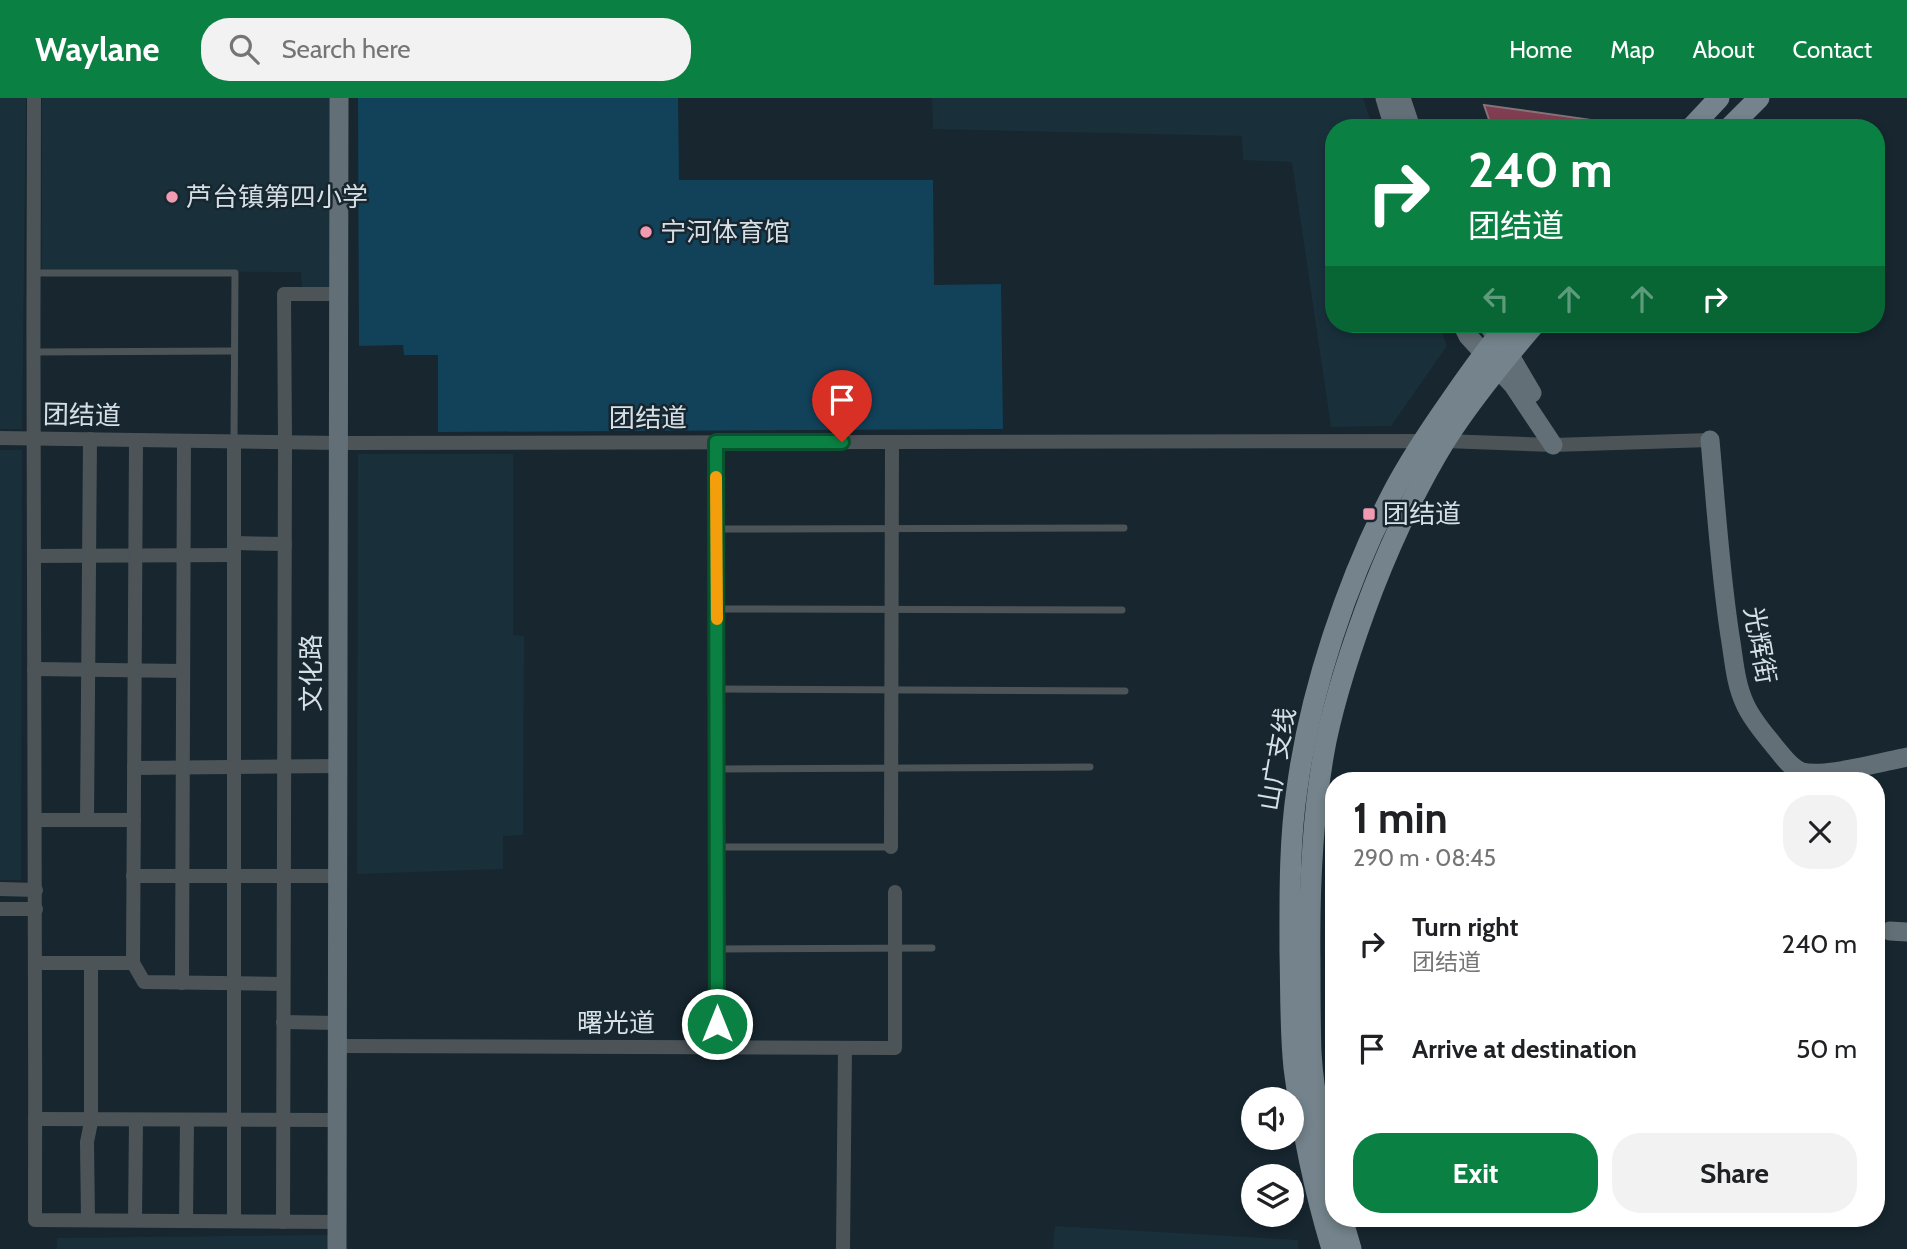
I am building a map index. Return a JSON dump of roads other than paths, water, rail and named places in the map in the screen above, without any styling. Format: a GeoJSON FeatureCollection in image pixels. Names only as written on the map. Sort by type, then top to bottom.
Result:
{"type":"FeatureCollection","features":[{"type":"Feature","properties":{"kind":"main road"},"geometry":{"type":"LineString","coordinates":[[1699,119],[1719,98]]}},
{"type":"Feature","properties":{"kind":"main road"},"geometry":{"type":"LineString","coordinates":[[1738,119],[1759,98]]}},
{"type":"Feature","properties":{"kind":"main road","name":"山广支线"},"geometry":{"type":"LineString","coordinates":[[1325,1226],[1304,1133],[1294,1066],[1291,1004],[1290,864],[1297,789],[1319,686],[1365,549],[1393,492],[1423,441],[1497,343],[1517,333]]}},
{"type":"Feature","properties":{"kind":"main road","name":"山广支线"},"geometry":{"type":"LineString","coordinates":[[1325,1152],[1311,1054],[1309,930],[1311,872],[1326,741],[1362,618],[1406,513],[1497,343]]}},
{"type":"Feature","properties":{"kind":"main road","name":"山广支线"},"geometry":{"type":"LineString","coordinates":[[1325,1227],[1332,1249]]}},
{"type":"Feature","properties":{"kind":"main road"},"geometry":{"type":"LineString","coordinates":[[1345,1227],[1351,1249]]}},
{"type":"Feature","properties":{"kind":"street"},"geometry":{"type":"LineString","coordinates":[[34,98],[35,1220],[337,1222]]}},
{"type":"Feature","properties":{"kind":"street","name":"文化路"},"geometry":{"type":"LineString","coordinates":[[337,1249],[339,98]]}},
{"type":"Feature","properties":{"kind":"street"},"geometry":{"type":"LineString","coordinates":[[1385,98],[1392,119]]}},
{"type":"Feature","properties":{"kind":"street"},"geometry":{"type":"LineString","coordinates":[[1401,98],[1408,119]]}},
{"type":"Feature","properties":{"kind":"street"},"geometry":{"type":"LineString","coordinates":[[283,1222],[284,294],[338,294]]}},
{"type":"Feature","properties":{"kind":"street"},"geometry":{"type":"LineString","coordinates":[[1466,333],[1468,336],[1497,343],[1513,385],[1559,445]]}},
{"type":"Feature","properties":{"kind":"street","name":"团结道"},"geometry":{"type":"LineString","coordinates":[[0,438],[234,443],[1445,441],[1559,445],[1705,440]]}},
{"type":"Feature","properties":{"kind":"street"},"geometry":{"type":"LineString","coordinates":[[87,820],[90,439]]}},
{"type":"Feature","properties":{"kind":"street"},"geometry":{"type":"LineString","coordinates":[[136,440],[133,964],[144,982],[283,984]]}},
{"type":"Feature","properties":{"kind":"street","name":"光辉街"},"geometry":{"type":"LineString","coordinates":[[1705,440],[1725,606],[1740,690],[1748,710],[1789,764],[1804,772]]}},
{"type":"Feature","properties":{"kind":"street","name":"光辉街"},"geometry":{"type":"LineString","coordinates":[[1705,440],[1718,609],[1729,687],[1737,711],[1747,729],[1782,772]]}},
{"type":"Feature","properties":{"kind":"street"},"geometry":{"type":"LineString","coordinates":[[183,983],[184,441]]}},
{"type":"Feature","properties":{"kind":"street"},"geometry":{"type":"LineString","coordinates":[[716,442],[717,1048]]}},
{"type":"Feature","properties":{"kind":"street"},"geometry":{"type":"LineString","coordinates":[[891,847],[892,442]]}},
{"type":"Feature","properties":{"kind":"street"},"geometry":{"type":"LineString","coordinates":[[234,443],[234,1221]]}},
{"type":"Feature","properties":{"kind":"street"},"geometry":{"type":"LineString","coordinates":[[34,556],[184,556],[285,544]]}},
{"type":"Feature","properties":{"kind":"street"},"geometry":{"type":"LineString","coordinates":[[34,668],[183,671]]}},
{"type":"Feature","properties":{"kind":"street","name":"光辉街"},"geometry":{"type":"LineString","coordinates":[[1827,772],[1907,757]]}},
{"type":"Feature","properties":{"kind":"street"},"geometry":{"type":"LineString","coordinates":[[134,768],[338,766]]}},
{"type":"Feature","properties":{"kind":"street"},"geometry":{"type":"LineString","coordinates":[[1874,772],[1907,766]]}},
{"type":"Feature","properties":{"kind":"street"},"geometry":{"type":"LineString","coordinates":[[35,820],[134,820]]}},
{"type":"Feature","properties":{"kind":"street"},"geometry":{"type":"LineString","coordinates":[[134,876],[337,876]]}},
{"type":"Feature","properties":{"kind":"street"},"geometry":{"type":"LineString","coordinates":[[0,890],[36,890]]}},
{"type":"Feature","properties":{"kind":"street"},"geometry":{"type":"LineString","coordinates":[[895,892],[895,948]]}},
{"type":"Feature","properties":{"kind":"street"},"geometry":{"type":"LineString","coordinates":[[0,909],[36,909]]}},
{"type":"Feature","properties":{"kind":"street","name":"曙光道"},"geometry":{"type":"LineString","coordinates":[[337,1046],[895,1048],[895,948]]}},
{"type":"Feature","properties":{"kind":"street"},"geometry":{"type":"LineString","coordinates":[[36,963],[133,964]]}},
{"type":"Feature","properties":{"kind":"street"},"geometry":{"type":"LineString","coordinates":[[88,1220],[91,963]]}},
{"type":"Feature","properties":{"kind":"street"},"geometry":{"type":"LineString","coordinates":[[283,1023],[337,1023]]}},
{"type":"Feature","properties":{"kind":"street"},"geometry":{"type":"LineString","coordinates":[[843,1249],[845,1048]]}},
{"type":"Feature","properties":{"kind":"street"},"geometry":{"type":"LineString","coordinates":[[35,1119],[337,1120]]}},
{"type":"Feature","properties":{"kind":"street"},"geometry":{"type":"LineString","coordinates":[[135,1220],[136,1120]]}},
{"type":"Feature","properties":{"kind":"street"},"geometry":{"type":"LineString","coordinates":[[187,1120],[187,1221]]}},
{"type":"Feature","properties":{"kind":"lane"},"geometry":{"type":"LineString","coordinates":[[33,272],[235,273],[234,443]]}},
{"type":"Feature","properties":{"kind":"lane"},"geometry":{"type":"LineString","coordinates":[[33,352],[234,351]]}},
{"type":"Feature","properties":{"kind":"lane"},"geometry":{"type":"LineString","coordinates":[[716,528],[1124,528]]}},
{"type":"Feature","properties":{"kind":"lane"},"geometry":{"type":"LineString","coordinates":[[717,609],[1122,610]]}},
{"type":"Feature","properties":{"kind":"lane"},"geometry":{"type":"LineString","coordinates":[[717,689],[1125,691]]}},
{"type":"Feature","properties":{"kind":"lane"},"geometry":{"type":"LineString","coordinates":[[717,769],[1090,768]]}},
{"type":"Feature","properties":{"kind":"lane"},"geometry":{"type":"LineString","coordinates":[[717,847],[891,847]]}},
{"type":"Feature","properties":{"kind":"lane"},"geometry":{"type":"LineString","coordinates":[[717,949],[932,948]]}},
{"type":"Feature","properties":{"kind":"place","name":"芦台镇第四小学"},"geometry":{"type":"Point","coordinates":[172,197]}},
{"type":"Feature","properties":{"kind":"place","name":"宁河体育馆"},"geometry":{"type":"Point","coordinates":[646,232]}},
{"type":"Feature","properties":{"kind":"place","name":"团结道"},"geometry":{"type":"Point","coordinates":[1369,514]}}]}
